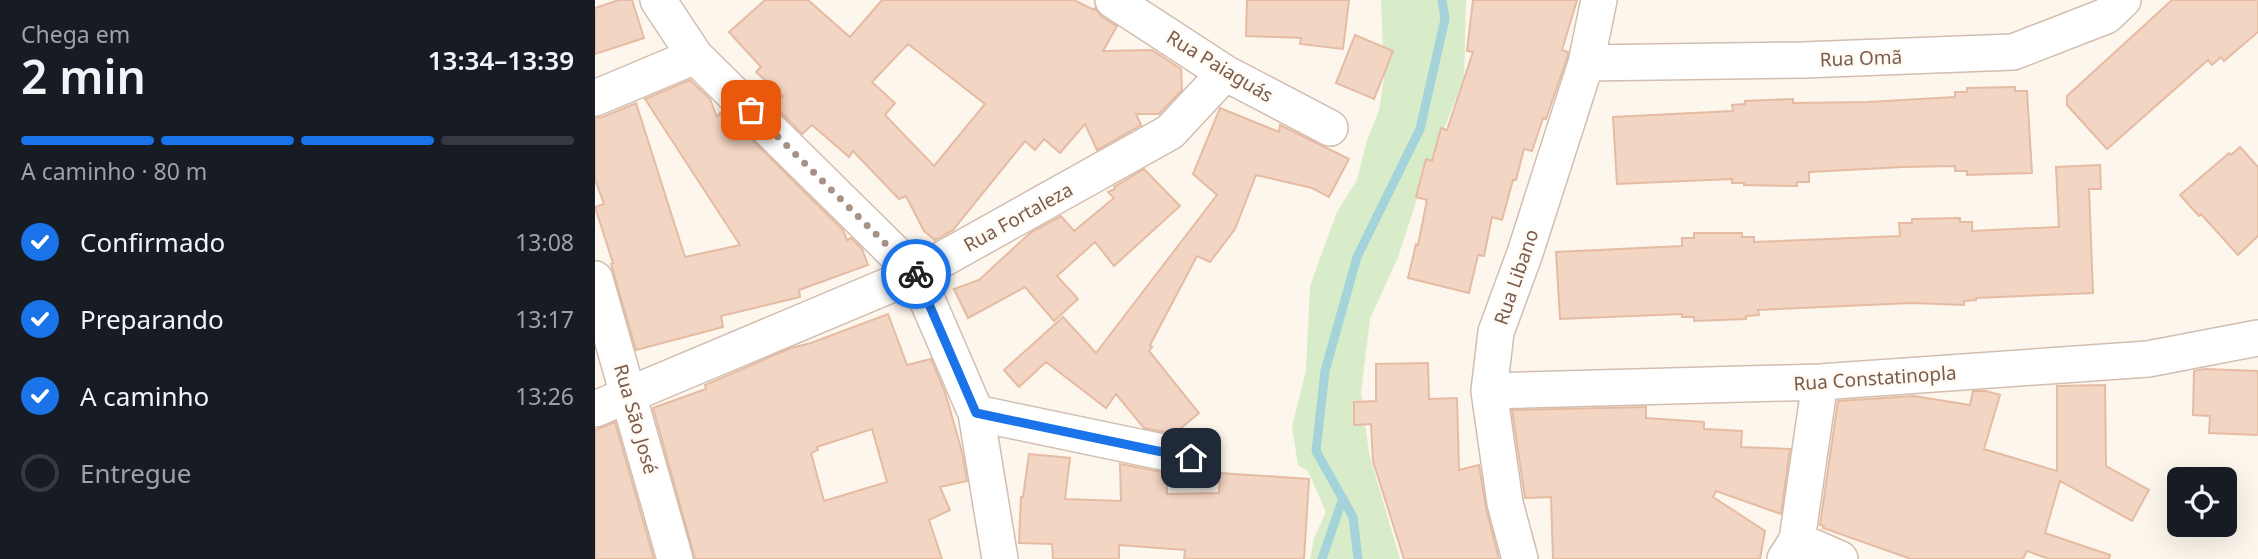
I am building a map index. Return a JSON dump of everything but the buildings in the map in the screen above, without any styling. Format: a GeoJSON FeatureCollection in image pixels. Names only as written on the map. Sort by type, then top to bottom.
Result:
{"type":"FeatureCollection","features":[{"type":"Feature","properties":{"kind":"street"},"geometry":{"type":"LineString","coordinates":[[658,0],[695,56],[916,274],[976,413],[1000,559]]}},
{"type":"Feature","properties":{"kind":"street","name":"Rua Paiaguás"},"geometry":{"type":"LineString","coordinates":[[1113,0],[1225,73],[1330,128]]}},
{"type":"Feature","properties":{"kind":"street","name":"Rua Libano"},"geometry":{"type":"LineString","coordinates":[[1520,559],[1505,503],[1489,391],[1496,332],[1525,254],[1586,63],[1599,0]]}},
{"type":"Feature","properties":{"kind":"street","name":"Rua Omã"},"geometry":{"type":"LineString","coordinates":[[1586,63],[1803,60],[2013,52],[2106,16],[2123,0]]}},
{"type":"Feature","properties":{"kind":"street"},"geometry":{"type":"LineString","coordinates":[[595,98],[695,56]]}},
{"type":"Feature","properties":{"kind":"street","name":"Rua Fortaleza"},"geometry":{"type":"LineString","coordinates":[[595,409],[916,274],[1170,132],[1225,73]]}},
{"type":"Feature","properties":{"kind":"street","name":"Rua São José"},"geometry":{"type":"LineString","coordinates":[[595,279],[675,559]]}},
{"type":"Feature","properties":{"kind":"street","name":"Rua Constatinopla"},"geometry":{"type":"LineString","coordinates":[[1489,391],[1820,382],[2148,359],[2258,338]]}},
{"type":"Feature","properties":{"kind":"street"},"geometry":{"type":"LineString","coordinates":[[1820,382],[1791,550],[1840,559]]}},
{"type":"Feature","properties":{"kind":"street"},"geometry":{"type":"LineString","coordinates":[[976,413],[1191,458]]}},
{"type":"Feature","properties":{"kind":"green space"},"geometry":{"type":"Polygon","coordinates":[[[1381,0],[1466,0],[1464,78],[1419,193],[1398,257],[1370,319],[1361,393],[1369,453],[1400,559],[1310,559],[1314,538],[1326,512],[1308,471],[1298,465],[1292,427],[1306,370],[1310,286],[1337,212],[1357,180],[1367,140],[1379,111],[1384,78],[1381,0]]]}},
{"type":"Feature","properties":{"kind":"waterway"},"geometry":{"type":"LineString","coordinates":[[1358,559],[1353,517],[1316,451],[1325,371],[1357,257],[1420,129],[1445,19],[1442,0]]}},
{"type":"Feature","properties":{"kind":"waterway"},"geometry":{"type":"LineString","coordinates":[[1322,559],[1343,498]]}},
{"type":"Feature","properties":{"kind":"way so far"},"geometry":{"type":"LineString","coordinates":[[751,110],[916,274]]}},
{"type":"Feature","properties":{"kind":"route"},"geometry":{"type":"LineString","coordinates":[[916,274],[976,413],[1191,458]]}}]}
